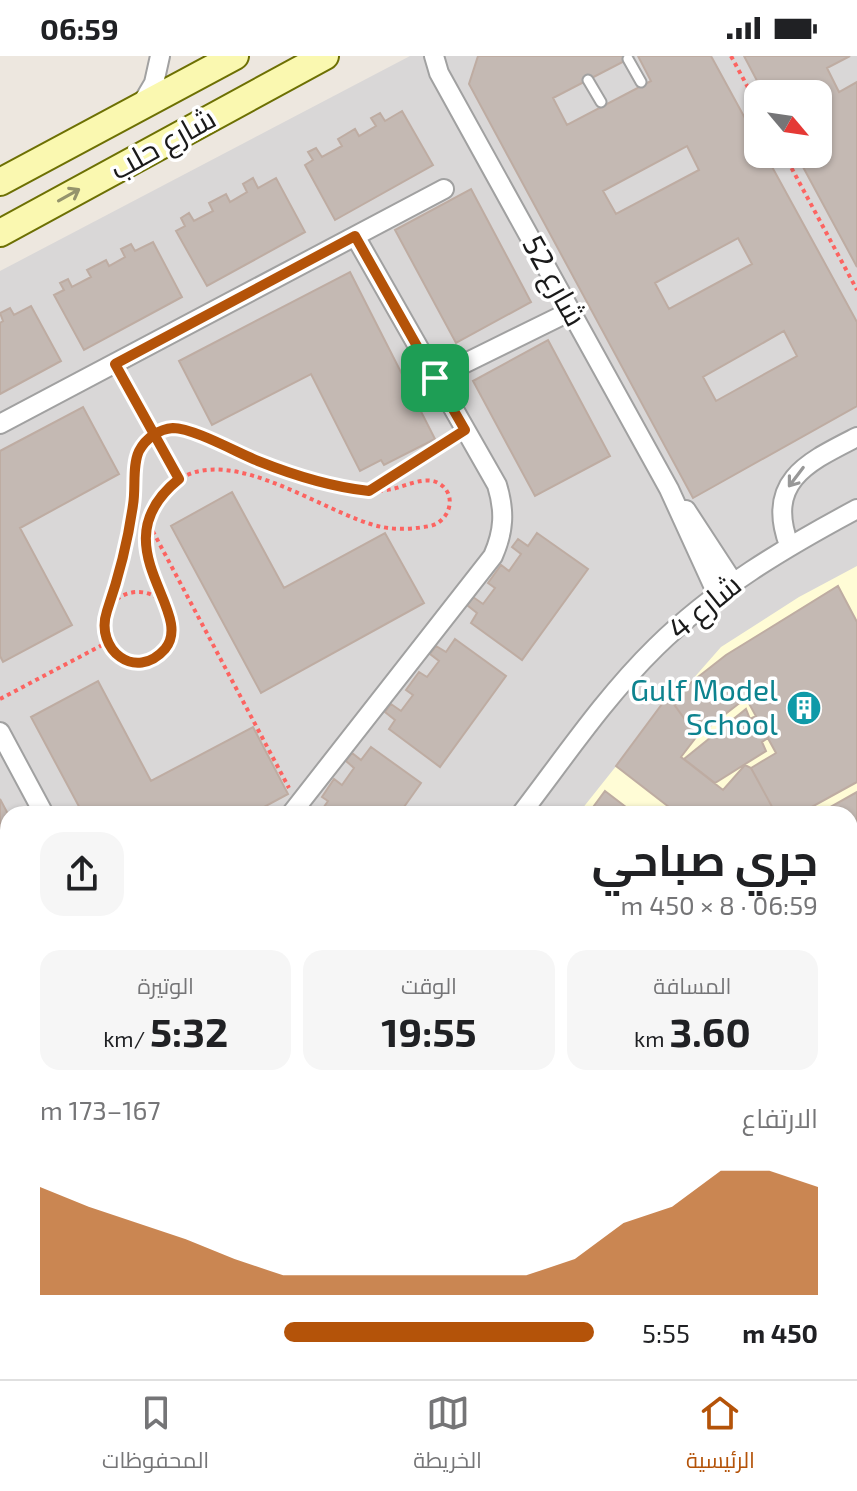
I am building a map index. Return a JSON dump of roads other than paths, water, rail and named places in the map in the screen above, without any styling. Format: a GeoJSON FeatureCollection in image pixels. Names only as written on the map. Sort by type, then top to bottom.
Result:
{"type":"FeatureCollection","features":[{"type":"Feature","properties":{"kind":"street"},"geometry":{"type":"LineString","coordinates":[[141,106],[154,83],[160,56]]}},
{"type":"Feature","properties":{"kind":"street","name":"شارع حلب"},"geometry":{"type":"LineString","coordinates":[[0,182],[235,56]]}},
{"type":"Feature","properties":{"kind":"street","name":"شارع حلب"},"geometry":{"type":"LineString","coordinates":[[0,233],[325,56]]}},
{"type":"Feature","properties":{"kind":"street","name":"شارع 52"},"geometry":{"type":"LineString","coordinates":[[421,56],[437,65],[725,588]]}},
{"type":"Feature","properties":{"kind":"street"},"geometry":{"type":"LineString","coordinates":[[0,424],[444,189]]}},
{"type":"Feature","properties":{"kind":"street"},"geometry":{"type":"LineString","coordinates":[[296,806],[493,556],[501,539],[503,512],[497,485],[355,236]]}},
{"type":"Feature","properties":{"kind":"street"},"geometry":{"type":"LineString","coordinates":[[435,378],[571,311]]}},
{"type":"Feature","properties":{"kind":"street"},"geometry":{"type":"LineString","coordinates":[[789,545],[781,509],[795,475],[808,463],[857,437]]}},
{"type":"Feature","properties":{"kind":"street","name":"شارع 4"},"geometry":{"type":"LineString","coordinates":[[527,806],[629,675],[656,647],[725,588],[789,545],[857,509]]}},
{"type":"Feature","properties":{"kind":"street"},"geometry":{"type":"LineString","coordinates":[[0,732],[40,806]]}},
{"type":"Feature","properties":{"kind":"lane"},"geometry":{"type":"LineString","coordinates":[[628,59],[641,82]]}},
{"type":"Feature","properties":{"kind":"lane"},"geometry":{"type":"LineString","coordinates":[[588,80],[601,102]]}},
{"type":"Feature","properties":{"kind":"place","name":"Gulf Model School"},"geometry":{"type":"Point","coordinates":[804,708]}}]}
